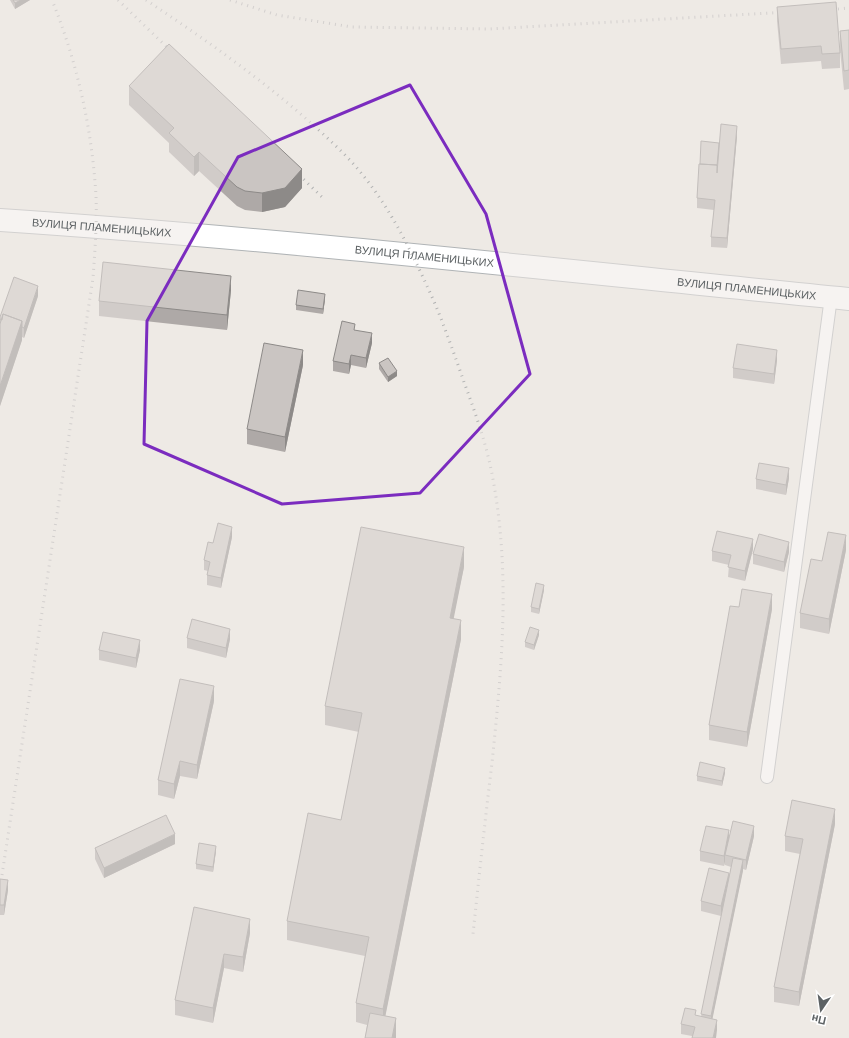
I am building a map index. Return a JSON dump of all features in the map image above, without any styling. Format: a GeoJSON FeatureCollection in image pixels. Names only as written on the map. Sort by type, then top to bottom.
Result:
{"type":"FeatureCollection","features":[{"type":"Feature","properties":{"kind":"street","name":"ВУЛИЦЯ ПЛАМЕНИЦЬКИХ"},"geometry":{"type":"LineString","coordinates":[[0,220],[398,254],[840,298]]}},
{"type":"Feature","properties":{"kind":"lane"},"geometry":{"type":"LineString","coordinates":[[767,777],[840,298]]}},
{"type":"Feature","properties":{"kind":"highlighted area"},"geometry":{"type":"Polygon","coordinates":[[[410,85],[486,214],[530,374],[420,493],[282,504],[144,444],[147,321],[238,157],[410,85]]]}},
{"type":"Feature","properties":{"kind":"building"},"geometry":{"type":"Polygon","coordinates":[[[13,0],[21,0],[15,3],[13,0]]]}},
{"type":"Feature","properties":{"kind":"building"},"geometry":{"type":"Polygon","coordinates":[[[836,2],[840,53],[822,54],[821,46],[781,49],[777,7],[836,2]]]}},
{"type":"Feature","properties":{"kind":"building"},"geometry":{"type":"Polygon","coordinates":[[[849,30],[849,70],[844,71],[840,31],[849,30]]]}},
{"type":"Feature","properties":{"kind":"building"},"geometry":{"type":"Polygon","coordinates":[[[169,44],[302,169],[285,188],[262,193],[245,191],[237,187],[199,152],[194,157],[169,133],[174,128],[129,86],[169,44]]]}},
{"type":"Feature","properties":{"kind":"building"},"geometry":{"type":"Polygon","coordinates":[[[721,124],[737,126],[727,238],[711,237],[715,200],[697,198],[699,164],[717,165],[717,173],[721,124]]]}},
{"type":"Feature","properties":{"kind":"building"},"geometry":{"type":"Polygon","coordinates":[[[701,141],[719,143],[717,166],[700,164],[701,141]]]}},
{"type":"Feature","properties":{"kind":"building"},"geometry":{"type":"Polygon","coordinates":[[[103,262],[231,276],[227,315],[99,301],[103,262]]]}},
{"type":"Feature","properties":{"kind":"building"},"geometry":{"type":"Polygon","coordinates":[[[14,277],[38,286],[24,328],[22,327],[22,321],[3,314],[2,320],[0,319],[14,277]]]}},
{"type":"Feature","properties":{"kind":"building"},"geometry":{"type":"Polygon","coordinates":[[[298,290],[325,294],[323,309],[296,305],[298,290]]]}},
{"type":"Feature","properties":{"kind":"building"},"geometry":{"type":"Polygon","coordinates":[[[3,314],[22,321],[0,386],[0,324],[3,314]]]}},
{"type":"Feature","properties":{"kind":"building"},"geometry":{"type":"Polygon","coordinates":[[[342,321],[355,324],[354,330],[372,333],[366,358],[351,355],[349,364],[333,361],[342,321]]]}},
{"type":"Feature","properties":{"kind":"building"},"geometry":{"type":"Polygon","coordinates":[[[264,343],[303,350],[285,437],[247,429],[264,343]]]}},
{"type":"Feature","properties":{"kind":"building"},"geometry":{"type":"Polygon","coordinates":[[[737,344],[777,350],[774,374],[733,368],[737,344]]]}},
{"type":"Feature","properties":{"kind":"building"},"geometry":{"type":"Polygon","coordinates":[[[388,358],[397,371],[388,377],[379,363],[388,358]]]}},
{"type":"Feature","properties":{"kind":"building"},"geometry":{"type":"Polygon","coordinates":[[[759,463],[789,468],[786,485],[756,479],[759,463]]]}},
{"type":"Feature","properties":{"kind":"building"},"geometry":{"type":"Polygon","coordinates":[[[218,523],[232,527],[221,578],[207,575],[210,562],[204,560],[208,542],[213,543],[218,523]]]}},
{"type":"Feature","properties":{"kind":"building"},"geometry":{"type":"Polygon","coordinates":[[[361,527],[464,547],[450,618],[461,620],[383,1009],[356,1003],[369,937],[287,921],[308,813],[341,820],[362,713],[325,706],[361,527]]]}},
{"type":"Feature","properties":{"kind":"building"},"geometry":{"type":"Polygon","coordinates":[[[717,531],[753,539],[745,571],[728,567],[731,555],[712,551],[717,531]]]}},
{"type":"Feature","properties":{"kind":"building"},"geometry":{"type":"Polygon","coordinates":[[[828,532],[846,535],[829,619],[800,613],[811,559],[822,561],[828,532]]]}},
{"type":"Feature","properties":{"kind":"building"},"geometry":{"type":"Polygon","coordinates":[[[759,534],[789,542],[784,562],[753,554],[759,534]]]}},
{"type":"Feature","properties":{"kind":"building"},"geometry":{"type":"Polygon","coordinates":[[[536,583],[544,585],[539,609],[531,607],[536,583]]]}},
{"type":"Feature","properties":{"kind":"building"},"geometry":{"type":"Polygon","coordinates":[[[742,589],[772,594],[747,732],[709,725],[730,606],[739,607],[742,589]]]}},
{"type":"Feature","properties":{"kind":"building"},"geometry":{"type":"Polygon","coordinates":[[[192,619],[230,629],[226,648],[187,638],[192,619]]]}},
{"type":"Feature","properties":{"kind":"building"},"geometry":{"type":"Polygon","coordinates":[[[530,627],[539,630],[534,645],[525,642],[530,627]]]}},
{"type":"Feature","properties":{"kind":"building"},"geometry":{"type":"Polygon","coordinates":[[[103,632],[140,640],[136,658],[99,650],[103,632]]]}},
{"type":"Feature","properties":{"kind":"building"},"geometry":{"type":"Polygon","coordinates":[[[180,679],[214,686],[197,765],[180,761],[174,784],[158,780],[180,679]]]}},
{"type":"Feature","properties":{"kind":"building"},"geometry":{"type":"Polygon","coordinates":[[[700,762],[725,768],[722,781],[697,776],[700,762]]]}},
{"type":"Feature","properties":{"kind":"building"},"geometry":{"type":"Polygon","coordinates":[[[792,800],[835,809],[799,992],[774,987],[803,839],[785,836],[792,800]]]}},
{"type":"Feature","properties":{"kind":"building"},"geometry":{"type":"Polygon","coordinates":[[[166,815],[175,834],[104,868],[95,848],[166,815]]]}},
{"type":"Feature","properties":{"kind":"building"},"geometry":{"type":"Polygon","coordinates":[[[733,821],[754,826],[746,860],[725,855],[733,821]]]}},
{"type":"Feature","properties":{"kind":"building"},"geometry":{"type":"Polygon","coordinates":[[[706,826],[729,830],[724,856],[700,851],[706,826]]]}},
{"type":"Feature","properties":{"kind":"building"},"geometry":{"type":"Polygon","coordinates":[[[199,843],[216,846],[213,867],[196,864],[199,843]]]}},
{"type":"Feature","properties":{"kind":"building"},"geometry":{"type":"Polygon","coordinates":[[[733,858],[743,860],[711,1016],[701,1014],[733,858]]]}},
{"type":"Feature","properties":{"kind":"building"},"geometry":{"type":"Polygon","coordinates":[[[709,868],[729,873],[721,906],[701,901],[709,868]]]}},
{"type":"Feature","properties":{"kind":"building"},"geometry":{"type":"Polygon","coordinates":[[[0,879],[8,880],[4,905],[0,905],[0,879]]]}},
{"type":"Feature","properties":{"kind":"building"},"geometry":{"type":"Polygon","coordinates":[[[194,907],[250,919],[243,957],[224,954],[213,1008],[175,1000],[194,907]]]}},
{"type":"Feature","properties":{"kind":"building"},"geometry":{"type":"Polygon","coordinates":[[[685,1008],[696,1010],[695,1015],[717,1020],[713,1038],[692,1038],[695,1027],[681,1024],[685,1008]]]}},
{"type":"Feature","properties":{"kind":"building"},"geometry":{"type":"Polygon","coordinates":[[[370,1013],[396,1018],[392,1038],[365,1038],[370,1013]]]}},
{"type":"Feature","properties":{"kind":"railway"},"geometry":{"type":"LineString","coordinates":[[2,875],[93,278],[95,247],[96,196],[87,120],[76,71],[52,0]]}},
{"type":"Feature","properties":{"kind":"railway"},"geometry":{"type":"LineString","coordinates":[[118,0],[174,54]]}},
{"type":"Feature","properties":{"kind":"railway"},"geometry":{"type":"LineString","coordinates":[[146,0],[224,54],[299,112],[345,155],[374,189],[397,226],[418,266],[440,315],[472,405],[490,462],[498,511],[503,583],[503,618],[499,690],[473,934]]}},
{"type":"Feature","properties":{"kind":"railway"},"geometry":{"type":"LineString","coordinates":[[230,0],[277,15],[352,27],[489,29],[788,12]]}},
{"type":"Feature","properties":{"kind":"railway"},"geometry":{"type":"LineString","coordinates":[[826,10],[849,8]]}},
{"type":"Feature","properties":{"kind":"railway"},"geometry":{"type":"LineString","coordinates":[[295,171],[324,199]]}}]}
